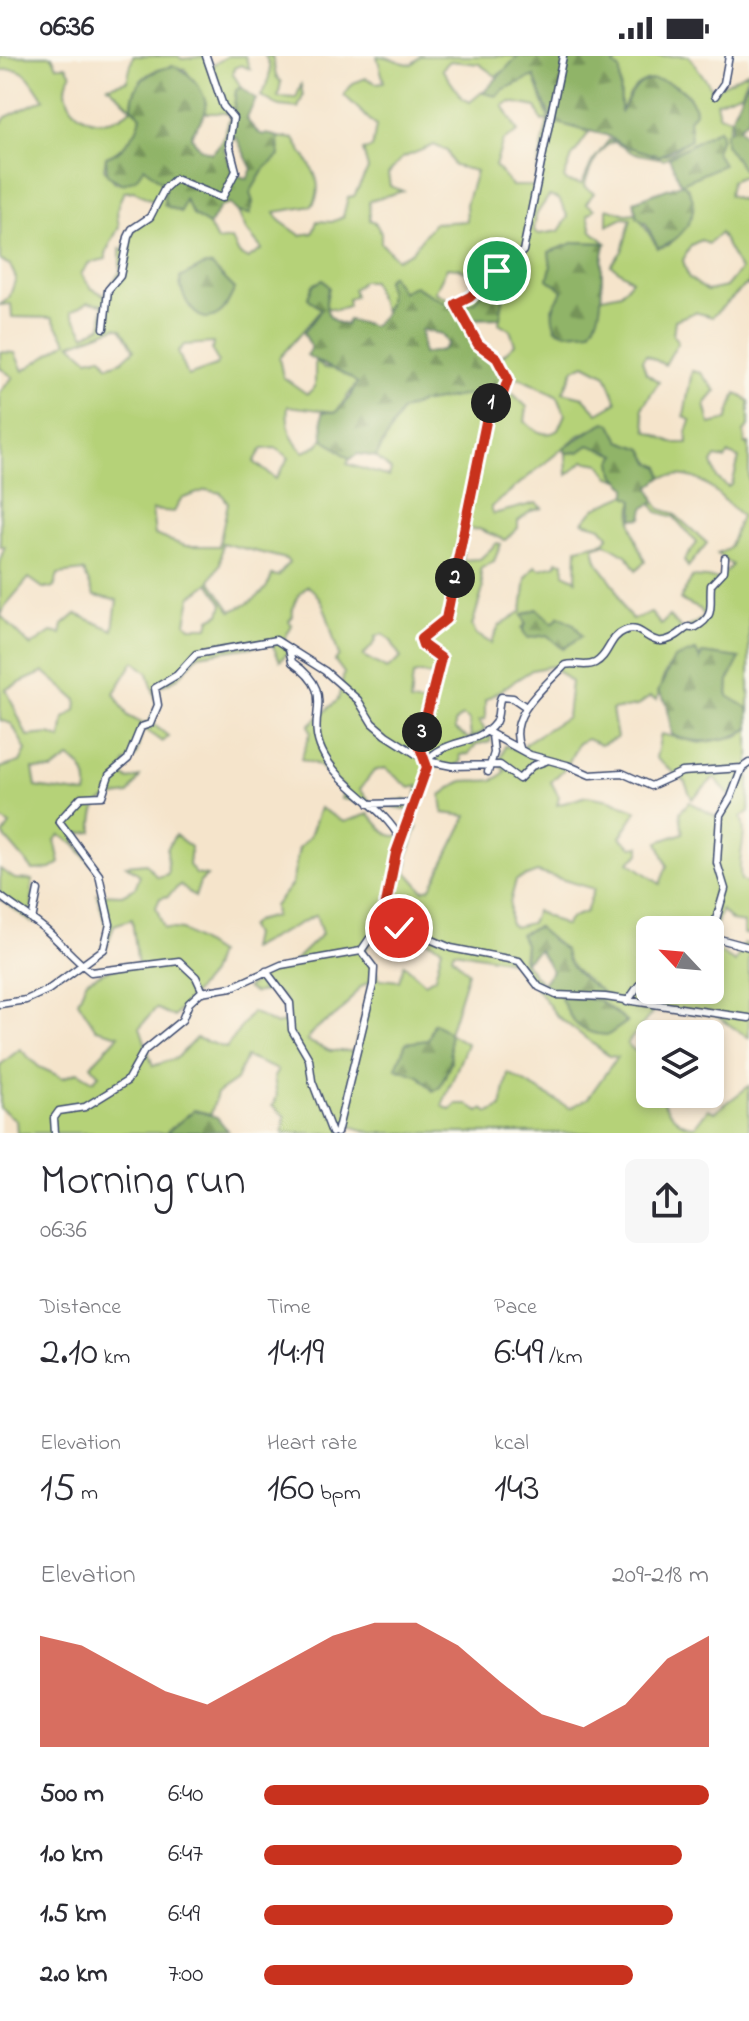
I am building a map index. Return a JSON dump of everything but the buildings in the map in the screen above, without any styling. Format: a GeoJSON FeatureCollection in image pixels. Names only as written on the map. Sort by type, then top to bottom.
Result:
{"type":"FeatureCollection","features":[{"type":"Feature","properties":{"kind":"street"},"geometry":{"type":"LineString","coordinates":[[104,328],[108,290],[120,276],[128,237],[132,229],[150,217],[165,188],[175,179],[222,198],[235,174],[229,144],[233,118],[223,106],[206,56]]}},
{"type":"Feature","properties":{"kind":"street"},"geometry":{"type":"LineString","coordinates":[[427,761],[419,745],[441,658],[423,645],[421,639],[446,619],[489,407],[503,394],[508,379],[497,358],[478,344],[456,304],[470,297],[523,251],[563,56]]}},
{"type":"Feature","properties":{"kind":"street"},"geometry":{"type":"LineString","coordinates":[[715,96],[724,83],[729,56]]}},
{"type":"Feature","properties":{"kind":"street"},"geometry":{"type":"LineString","coordinates":[[520,748],[517,733],[526,707],[565,665],[588,666],[599,661],[613,639],[623,631],[635,629],[650,639],[669,642],[708,619],[712,611],[711,585],[724,571],[725,558]]}},
{"type":"Feature","properties":{"kind":"street"},"geometry":{"type":"LineString","coordinates":[[0,1004],[26,1000],[48,990],[104,949],[110,928],[108,907],[96,869],[59,821],[81,797],[102,796],[109,775],[128,759],[141,727],[153,717],[158,705],[155,688],[177,675],[193,655],[276,640],[325,671],[358,700],[372,723],[427,761],[488,769],[500,765],[519,779],[532,766],[546,761]]}},
{"type":"Feature","properties":{"kind":"street"},"geometry":{"type":"LineString","coordinates":[[289,649],[292,662],[311,674],[316,686],[322,752],[394,828],[400,839]]}},
{"type":"Feature","properties":{"kind":"street"},"geometry":{"type":"LineString","coordinates":[[55,1133],[54,1118],[59,1111],[85,1107],[127,1081],[144,1051],[182,1020],[189,1003],[203,992],[232,987],[266,971],[361,951],[383,919],[400,839],[414,808],[427,761],[433,754],[462,738],[471,740],[489,733],[496,721],[501,697],[513,698],[526,707]]}},
{"type":"Feature","properties":{"kind":"street"},"geometry":{"type":"LineString","coordinates":[[489,733],[546,761],[590,775],[611,772],[631,775],[651,786],[682,772],[742,768],[749,763]]}},
{"type":"Feature","properties":{"kind":"street"},"geometry":{"type":"LineString","coordinates":[[488,769],[494,753],[489,733]]}},
{"type":"Feature","properties":{"kind":"street"},"geometry":{"type":"LineString","coordinates":[[717,916],[725,889],[717,866],[720,815],[742,768]]}},
{"type":"Feature","properties":{"kind":"street"},"geometry":{"type":"LineString","coordinates":[[369,804],[405,803],[414,808]]}},
{"type":"Feature","properties":{"kind":"street"},"geometry":{"type":"LineString","coordinates":[[32,920],[38,890]]}},
{"type":"Feature","properties":{"kind":"street"},"geometry":{"type":"LineString","coordinates":[[0,896],[56,939],[66,954],[83,962],[91,972],[179,961],[196,977],[203,992]]}},
{"type":"Feature","properties":{"kind":"street"},"geometry":{"type":"LineString","coordinates":[[383,919],[451,948],[519,961],[539,987],[547,992],[749,1018]]}},
{"type":"Feature","properties":{"kind":"street"},"geometry":{"type":"LineString","coordinates":[[724,941],[749,947]]}},
{"type":"Feature","properties":{"kind":"street"},"geometry":{"type":"LineString","coordinates":[[334,1133],[373,985],[374,968],[361,951]]}},
{"type":"Feature","properties":{"kind":"street"},"geometry":{"type":"LineString","coordinates":[[266,971],[290,1003],[292,1030],[309,1059],[312,1081],[334,1133]]}},
{"type":"Feature","properties":{"kind":"street"},"geometry":{"type":"LineString","coordinates":[[627,1002],[636,989]]}},
{"type":"Feature","properties":{"kind":"green space"},"geometry":{"type":"Polygon","coordinates":[[[0,56],[52,56],[57,66],[66,66],[71,74],[66,86],[72,107],[92,120],[105,121],[119,118],[132,108],[108,86],[127,81],[133,56],[178,56],[182,59],[207,56],[211,66],[228,56],[245,56],[250,69],[241,65],[234,68],[233,74],[241,87],[236,90],[234,107],[226,113],[205,113],[206,102],[185,69],[165,68],[148,74],[141,80],[133,97],[132,107],[141,116],[137,129],[123,146],[106,157],[104,169],[116,183],[126,183],[133,180],[144,166],[165,185],[164,205],[181,212],[185,199],[190,203],[193,215],[209,225],[217,241],[232,239],[239,254],[248,259],[262,249],[246,230],[238,212],[250,213],[253,202],[249,194],[264,169],[278,156],[278,137],[294,139],[314,171],[318,188],[312,206],[275,212],[280,221],[300,235],[313,233],[317,221],[332,222],[343,217],[348,197],[354,196],[368,169],[363,150],[372,148],[376,126],[344,95],[353,83],[366,78],[376,83],[384,82],[377,56],[412,64],[420,56],[518,56],[509,68],[496,76],[479,64],[450,61],[442,69],[462,98],[470,102],[482,92],[496,96],[504,89],[534,76],[549,120],[589,132],[572,157],[564,178],[568,182],[582,184],[592,162],[609,140],[659,156],[672,152],[690,139],[689,120],[695,112],[693,104],[674,85],[656,80],[639,85],[621,112],[620,70],[614,65],[621,56],[689,56],[713,90],[749,71],[742,92],[716,102],[719,115],[731,118],[725,144],[749,178],[749,183],[743,176],[731,181],[729,195],[749,203],[749,286],[747,284],[712,317],[695,312],[675,320],[673,335],[678,342],[665,365],[646,355],[642,360],[646,373],[659,382],[642,408],[647,431],[674,443],[688,443],[687,432],[691,421],[684,416],[692,371],[701,373],[716,391],[705,404],[710,424],[727,420],[736,393],[749,401],[749,426],[744,432],[745,444],[749,444],[749,711],[728,697],[729,679],[739,658],[703,653],[700,661],[695,651],[678,659],[668,669],[657,700],[650,697],[637,706],[612,710],[617,738],[601,745],[587,739],[578,743],[567,766],[551,782],[559,797],[557,805],[587,796],[610,800],[637,811],[620,837],[632,847],[640,846],[640,853],[629,862],[660,884],[667,866],[658,842],[683,833],[680,812],[689,802],[717,817],[730,796],[714,778],[692,799],[685,782],[656,758],[661,734],[700,743],[739,736],[749,728],[749,812],[741,817],[744,832],[740,871],[741,880],[749,885],[749,935],[744,934],[744,923],[732,921],[721,910],[719,916],[636,916],[636,1004],[724,1004],[724,955],[735,962],[744,943],[749,945],[749,1038],[715,1015],[655,1009],[646,1020],[636,1020],[636,1033],[627,1044],[636,1052],[636,1108],[667,1108],[683,1123],[695,1126],[708,1109],[715,1112],[724,1108],[749,1086],[749,1133],[372,1133],[344,1124],[341,1133],[283,1133],[285,1116],[272,1105],[277,1096],[274,1077],[278,1070],[246,1057],[236,1080],[217,1093],[211,1114],[194,1110],[166,1133],[17,1133],[16,1120],[0,1108],[0,1065],[20,1049],[39,1067],[63,1078],[78,1072],[93,1081],[99,1075],[91,1065],[119,1035],[96,1029],[78,1001],[87,980],[110,969],[138,966],[132,919],[114,925],[105,951],[101,950],[107,930],[97,894],[122,895],[135,888],[140,875],[126,865],[146,863],[157,877],[168,874],[167,849],[175,835],[191,847],[189,865],[196,874],[207,876],[200,882],[195,897],[180,885],[168,896],[160,898],[156,907],[164,928],[182,930],[217,953],[210,974],[174,1017],[156,1008],[140,1027],[153,1066],[177,1058],[196,1038],[226,1048],[252,1012],[276,1025],[288,1021],[286,1006],[280,995],[270,991],[254,993],[247,988],[264,974],[289,966],[322,934],[316,915],[250,949],[253,935],[249,927],[255,921],[275,916],[274,906],[292,884],[299,848],[310,836],[320,808],[344,822],[369,814],[390,835],[400,835],[417,828],[408,854],[407,872],[423,890],[431,888],[467,816],[443,813],[441,795],[463,781],[491,780],[500,776],[505,771],[499,764],[505,746],[521,750],[527,742],[567,717],[571,682],[552,666],[532,670],[485,700],[485,719],[479,721],[485,730],[471,738],[469,720],[462,716],[455,722],[455,730],[471,740],[486,733],[491,737],[490,742],[477,744],[469,754],[460,755],[461,762],[455,766],[433,767],[411,810],[341,799],[344,787],[318,765],[301,759],[311,732],[309,725],[338,700],[344,673],[335,661],[339,655],[325,609],[308,586],[294,603],[293,616],[289,621],[292,625],[284,640],[293,647],[280,661],[272,644],[198,655],[178,678],[157,688],[160,704],[152,723],[168,736],[162,742],[143,728],[136,756],[125,763],[123,775],[129,780],[140,777],[129,794],[101,802],[95,813],[93,832],[78,834],[75,841],[91,860],[90,863],[74,844],[60,835],[55,840],[60,863],[51,869],[33,870],[3,835],[10,825],[0,819],[0,768],[20,762],[26,750],[12,724],[0,720],[0,560],[5,546],[0,546],[0,392],[13,377],[0,368],[0,352],[15,353],[23,371],[67,342],[52,318],[12,317],[11,304],[0,305],[9,298],[16,278],[10,265],[0,260],[0,125],[6,117],[44,99],[27,76],[9,69],[0,71],[0,56]],[[511,102],[503,105],[518,132],[503,141],[495,166],[512,186],[534,186],[548,120],[542,121],[536,107],[511,102]],[[719,129],[664,159],[633,153],[614,142],[604,148],[595,160],[584,187],[594,193],[586,203],[595,209],[588,215],[592,231],[606,243],[576,242],[549,252],[551,267],[548,279],[564,291],[552,308],[556,329],[566,333],[590,331],[602,297],[621,293],[632,280],[611,265],[622,251],[631,219],[623,218],[607,226],[607,208],[626,214],[636,213],[658,248],[669,245],[692,217],[689,189],[681,183],[723,165],[716,152],[721,136],[719,129]],[[434,145],[402,158],[388,174],[390,186],[403,191],[369,201],[370,220],[375,222],[381,233],[381,243],[397,259],[411,252],[434,223],[467,221],[466,204],[476,171],[454,166],[447,151],[434,145]],[[134,191],[124,192],[117,213],[119,227],[106,252],[106,259],[89,263],[81,274],[91,288],[104,295],[120,272],[120,249],[123,250],[128,234],[149,216],[155,202],[134,191]],[[549,196],[536,215],[534,231],[539,234],[559,231],[568,217],[559,199],[549,196]],[[720,233],[708,244],[701,240],[691,245],[683,260],[688,277],[707,291],[726,287],[740,270],[720,233]],[[205,265],[180,278],[183,293],[198,314],[213,317],[223,310],[235,289],[212,267],[205,265]],[[447,267],[435,292],[455,303],[471,295],[483,281],[458,268],[447,267]],[[391,276],[386,280],[390,298],[384,312],[372,281],[363,281],[353,289],[355,296],[348,299],[348,306],[336,310],[325,307],[329,287],[323,280],[313,285],[308,297],[321,310],[279,358],[283,377],[307,394],[315,387],[315,360],[324,368],[340,369],[357,383],[336,412],[288,406],[290,431],[295,443],[304,452],[317,446],[323,438],[350,459],[347,464],[389,477],[391,470],[376,457],[401,411],[420,403],[469,394],[488,404],[481,444],[492,404],[510,391],[527,407],[525,421],[532,428],[545,433],[558,430],[565,414],[558,397],[520,378],[511,379],[501,364],[501,357],[515,344],[510,330],[499,323],[505,283],[491,282],[474,302],[465,304],[470,319],[463,320],[446,304],[414,286],[402,292],[391,276]],[[88,302],[71,312],[85,335],[102,326],[103,304],[88,302]],[[116,327],[71,344],[88,359],[102,356],[108,366],[122,361],[134,350],[122,329],[116,327]],[[213,343],[184,345],[178,352],[188,376],[216,366],[218,361],[212,351],[213,343]],[[585,364],[574,369],[563,392],[583,397],[598,413],[617,402],[606,375],[585,364]],[[605,422],[578,436],[491,507],[493,514],[536,503],[542,508],[531,511],[518,521],[518,528],[505,540],[479,529],[465,530],[462,560],[480,559],[497,543],[501,544],[494,561],[480,569],[483,589],[472,626],[476,634],[491,643],[499,626],[522,611],[526,578],[535,566],[540,569],[556,565],[557,561],[564,562],[564,574],[576,580],[577,548],[604,542],[609,536],[601,527],[583,522],[595,508],[625,495],[634,500],[632,523],[645,562],[636,570],[627,556],[605,543],[594,547],[599,565],[633,619],[651,613],[661,625],[669,616],[683,630],[705,617],[700,609],[680,600],[692,577],[720,579],[732,565],[717,554],[729,548],[741,516],[715,491],[698,480],[676,475],[662,477],[660,467],[650,462],[643,449],[620,441],[611,424],[605,422]],[[276,448],[262,449],[254,462],[276,479],[289,458],[276,448]],[[729,454],[725,459],[716,457],[712,463],[717,478],[728,487],[732,485],[739,458],[729,454]],[[206,490],[181,499],[174,512],[152,510],[155,535],[185,546],[219,546],[228,503],[221,493],[206,490]],[[222,543],[220,564],[210,580],[231,611],[262,593],[272,575],[278,576],[289,563],[286,559],[222,543]],[[84,571],[58,574],[54,588],[43,588],[29,578],[5,606],[1,616],[31,646],[51,632],[61,634],[63,625],[76,614],[113,630],[117,600],[94,596],[84,571]],[[209,583],[191,597],[186,623],[190,627],[208,627],[210,619],[220,614],[223,604],[209,583]],[[537,609],[522,615],[526,623],[522,628],[528,638],[547,635],[563,649],[582,636],[575,625],[559,616],[553,624],[537,609]],[[382,634],[375,637],[376,641],[363,656],[387,669],[401,658],[390,639],[382,634]],[[134,661],[114,693],[128,716],[143,724],[150,721],[157,704],[148,673],[134,661]],[[44,672],[6,689],[27,736],[50,734],[61,739],[64,718],[76,710],[77,700],[44,672]],[[421,673],[413,675],[410,702],[426,704],[434,677],[421,673]],[[69,758],[52,770],[33,769],[36,787],[86,794],[87,783],[78,764],[69,758]],[[385,768],[374,771],[360,789],[371,803],[405,800],[414,804],[419,786],[410,788],[385,768]],[[537,872],[516,880],[510,903],[510,924],[514,927],[531,923],[536,911],[565,926],[570,918],[586,912],[594,889],[537,872]],[[385,920],[364,952],[380,979],[399,981],[404,964],[425,983],[435,977],[442,948],[385,920]],[[537,927],[521,934],[525,944],[523,959],[539,981],[556,993],[577,997],[605,995],[575,970],[565,951],[537,927]],[[454,951],[452,956],[468,972],[449,1033],[467,1044],[442,1106],[451,1110],[457,1104],[467,1104],[479,1112],[483,1109],[489,1113],[501,1107],[508,1073],[570,1108],[588,1098],[617,1057],[609,1056],[557,1016],[517,962],[454,951]],[[370,982],[361,987],[339,1013],[312,1032],[307,1041],[330,1051],[354,1051],[370,982]],[[561,997],[572,1020],[590,1032],[608,1035],[627,1022],[599,1000],[561,997]],[[434,1023],[428,1040],[406,1043],[396,1068],[419,1076],[433,1090],[440,1087],[451,1062],[449,1033],[434,1023]]]}},
{"type":"Feature","properties":{"kind":"green space"},"geometry":{"type":"Polygon","coordinates":[[[265,56],[272,56],[276,76],[281,82],[278,97],[296,98],[301,85],[303,96],[298,108],[279,106],[261,96],[270,72],[265,56]]]}},
{"type":"Feature","properties":{"kind":"green space"},"geometry":{"type":"Polygon","coordinates":[[[518,56],[621,56],[614,65],[620,70],[621,111],[640,84],[657,80],[675,85],[693,104],[695,112],[689,120],[691,139],[659,156],[624,146],[606,135],[552,122],[534,76],[504,89],[496,96],[483,93],[518,56]]]}},
{"type":"Feature","properties":{"kind":"green space"},"geometry":{"type":"Polygon","coordinates":[[[173,66],[180,69],[198,85],[206,108],[191,137],[201,149],[211,153],[226,132],[230,116],[226,113],[234,107],[236,90],[241,87],[256,99],[246,119],[260,134],[278,137],[279,156],[264,169],[250,193],[253,202],[250,214],[238,212],[229,204],[220,207],[209,225],[193,215],[185,199],[181,212],[164,205],[165,185],[144,167],[136,179],[123,184],[107,175],[106,157],[123,146],[140,122],[141,116],[132,107],[135,90],[150,74],[173,66]],[[236,137],[224,147],[233,173],[247,179],[252,169],[236,137]]]}},
{"type":"Feature","properties":{"kind":"green space"},"geometry":{"type":"Polygon","coordinates":[[[749,79],[749,118],[739,127],[749,141],[749,178],[725,144],[725,133],[731,129],[733,113],[749,79]]]}},
{"type":"Feature","properties":{"kind":"green space"},"geometry":{"type":"Polygon","coordinates":[[[719,129],[721,136],[716,152],[723,165],[682,183],[690,191],[693,201],[690,220],[677,238],[658,248],[646,224],[637,218],[634,201],[681,184],[669,157],[719,129]]]}},
{"type":"Feature","properties":{"kind":"green space"},"geometry":{"type":"Polygon","coordinates":[[[576,242],[606,243],[600,311],[590,331],[566,333],[556,329],[553,318],[555,305],[563,291],[548,279],[551,267],[549,252],[576,242]]]}},
{"type":"Feature","properties":{"kind":"green space"},"geometry":{"type":"Polygon","coordinates":[[[205,265],[212,266],[235,289],[221,312],[205,318],[198,315],[187,302],[180,278],[205,265]]]}},
{"type":"Feature","properties":{"kind":"green space"},"geometry":{"type":"Polygon","coordinates":[[[391,275],[402,292],[414,286],[455,308],[477,340],[501,357],[501,364],[511,379],[510,391],[488,405],[468,395],[420,403],[401,411],[376,457],[358,454],[350,459],[323,438],[322,412],[336,412],[350,397],[357,383],[307,355],[311,347],[304,333],[321,310],[308,298],[313,285],[323,280],[329,287],[327,312],[334,320],[346,325],[348,320],[372,326],[382,317],[387,306],[386,280],[391,275]],[[421,330],[423,354],[442,350],[448,344],[442,334],[421,330]]]}},
{"type":"Feature","properties":{"kind":"green space"},"geometry":{"type":"Polygon","coordinates":[[[491,282],[506,283],[500,318],[470,319],[464,304],[475,302],[491,282]]]}},
{"type":"Feature","properties":{"kind":"green space"},"geometry":{"type":"Polygon","coordinates":[[[605,422],[611,424],[620,441],[643,449],[650,462],[660,467],[662,477],[650,487],[655,501],[644,508],[642,518],[633,519],[634,500],[627,496],[627,487],[614,474],[612,461],[617,455],[589,445],[579,452],[566,453],[563,448],[605,422]]]}},
{"type":"Feature","properties":{"kind":"green space"},"geometry":{"type":"Polygon","coordinates":[[[589,445],[618,455],[614,473],[619,480],[610,477],[600,464],[584,461],[567,475],[566,453],[579,452],[589,445]]]}},
{"type":"Feature","properties":{"kind":"green space"},"geometry":{"type":"Polygon","coordinates":[[[655,501],[660,509],[673,513],[707,543],[688,567],[684,560],[697,543],[674,517],[657,512],[652,505],[655,501]]]}},
{"type":"Feature","properties":{"kind":"green space"},"geometry":{"type":"Polygon","coordinates":[[[537,609],[553,623],[559,616],[575,625],[582,636],[563,649],[547,635],[528,638],[523,631],[526,623],[522,615],[537,609]]]}},
{"type":"Feature","properties":{"kind":"green space"},"geometry":{"type":"Polygon","coordinates":[[[696,651],[700,660],[702,653],[740,658],[729,679],[728,696],[748,708],[749,728],[741,733],[711,741],[672,735],[667,703],[658,692],[674,658],[696,651]]]}},
{"type":"Feature","properties":{"kind":"green space"},"geometry":{"type":"Polygon","coordinates":[[[0,869],[15,879],[32,880],[32,923],[0,898],[0,869]]]}},
{"type":"Feature","properties":{"kind":"green space"},"geometry":{"type":"Polygon","coordinates":[[[537,927],[565,951],[575,971],[606,995],[557,993],[541,986],[552,971],[539,950],[524,962],[525,944],[520,934],[537,927]]]}},
{"type":"Feature","properties":{"kind":"green space"},"geometry":{"type":"Polygon","coordinates":[[[560,996],[599,1000],[627,1022],[608,1035],[590,1032],[572,1020],[560,996]]]}},
{"type":"Feature","properties":{"kind":"green space"},"geometry":{"type":"Polygon","coordinates":[[[434,1023],[449,1033],[451,1062],[440,1087],[433,1091],[419,1076],[396,1068],[406,1043],[428,1040],[434,1023]]]}},
{"type":"Feature","properties":{"kind":"green space"},"geometry":{"type":"Polygon","coordinates":[[[194,1110],[217,1117],[228,1131],[166,1133],[194,1110]]]}},
{"type":"Feature","properties":{"kind":"route"},"geometry":{"type":"LineString","coordinates":[[399,928],[383,919],[383,908],[400,839],[417,802],[427,767],[419,745],[441,658],[423,645],[421,639],[446,619],[489,407],[493,400],[503,394],[508,379],[493,353],[478,344],[456,304],[470,297],[497,271]]}}]}
